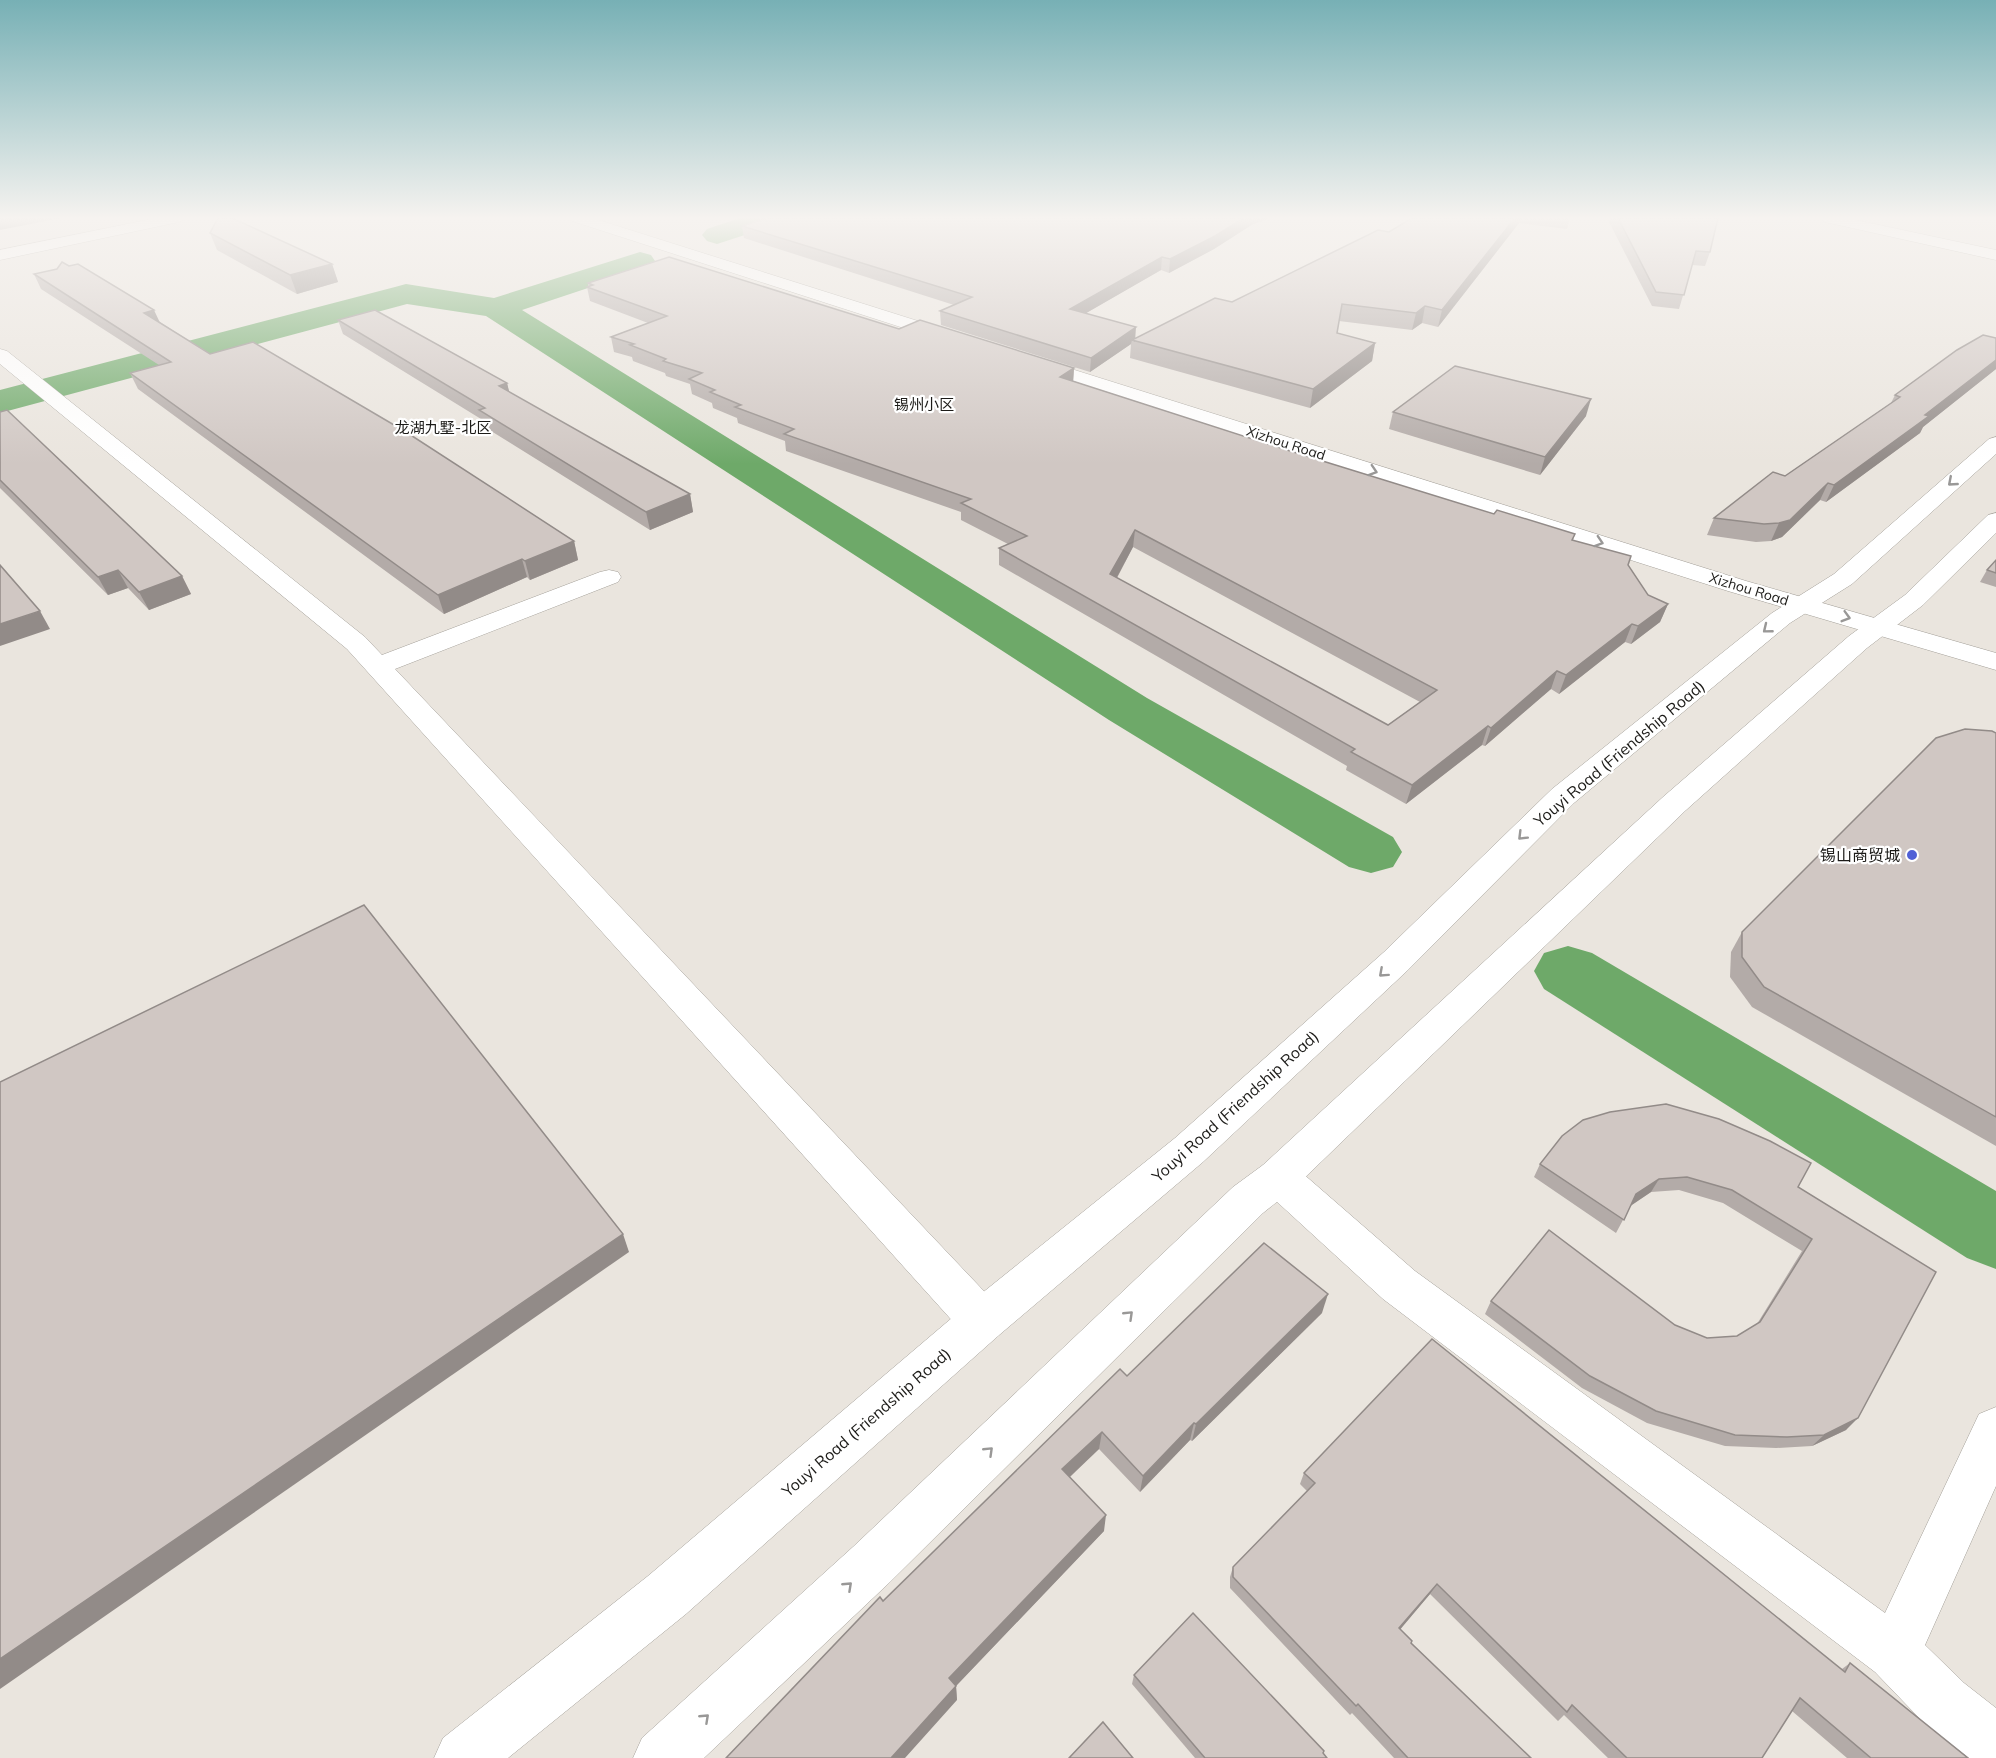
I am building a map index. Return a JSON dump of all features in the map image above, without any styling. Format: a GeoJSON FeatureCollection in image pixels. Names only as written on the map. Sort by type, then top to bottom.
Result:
{"type":"FeatureCollection","features":[{"type":"Feature","properties":{"kind":"street"},"geometry":{"type":"LineString","coordinates":[[847,300],[972,338],[856,300]]}},
{"type":"Feature","properties":{"kind":"street","name":"Xizhou Road"},"geometry":{"type":"LineString","coordinates":[[1012,350],[1812,598],[1887,620],[1996,643]]}},
{"type":"Feature","properties":{"kind":"street"},"geometry":{"type":"LineString","coordinates":[[0,354],[356,643],[982,1321]]}},
{"type":"Feature","properties":{"kind":"street","name":"Youyi Road (Friendship Road)"},"geometry":{"type":"LineString","coordinates":[[463,1758],[667,1595],[982,1321],[1197,1142],[1396,962],[1563,796],[1781,618],[1843,579],[1996,443]]}},
{"type":"Feature","properties":{"kind":"street"},"geometry":{"type":"LineString","coordinates":[[662,1758],[872,1564],[1248,1200],[1278,1177],[1674,804],[1858,642],[1914,600],[1996,520]]}},
{"type":"Feature","properties":{"kind":"street"},"geometry":{"type":"LineString","coordinates":[[377,666],[609,577]]}},
{"type":"Feature","properties":{"kind":"street","name":"Xizhou Road"},"geometry":{"type":"LineString","coordinates":[[1887,620],[1996,662]]}},
{"type":"Feature","properties":{"kind":"street"},"geometry":{"type":"LineString","coordinates":[[1278,1177],[1399,1285],[1894,1653],[1944,1703],[1996,1743]]}},
{"type":"Feature","properties":{"kind":"street"},"geometry":{"type":"LineString","coordinates":[[1894,1653],[1996,1431]]}},
{"type":"Feature","properties":{"kind":"building"},"geometry":{"type":"Polygon","coordinates":[[[75,300],[138,300],[154,310],[144,313],[210,354],[253,342],[406,432],[574,541],[525,561],[522,559],[438,595],[130,373],[171,362],[75,300]]]}},
{"type":"Feature","properties":{"kind":"building"},"geometry":{"type":"Polygon","coordinates":[[[623,300],[806,300],[899,329],[920,320],[1074,368],[1060,377],[1494,514],[1497,510],[1575,534],[1572,540],[1631,556],[1628,565],[1648,595],[1668,604],[1638,626],[1632,624],[1566,675],[1557,671],[1491,728],[1488,726],[1412,785],[1351,752],[1355,749],[999,548],[1027,536],[961,503],[971,499],[784,434],[794,429],[735,407],[741,405],[710,392],[715,390],[689,379],[702,373],[663,361],[666,359],[630,345],[634,344],[611,337],[667,316],[623,300]],[[1135,530],[1110,574],[1388,725],[1437,690],[1135,530]]]}},
{"type":"Feature","properties":{"kind":"building"},"geometry":{"type":"Polygon","coordinates":[[[965,300],[1086,300],[1070,309],[1136,327],[1091,358],[940,311],[965,300]]]}},
{"type":"Feature","properties":{"kind":"building"},"geometry":{"type":"Polygon","coordinates":[[[1211,300],[1232,302],[1236,300],[1450,300],[1442,310],[1425,306],[1416,313],[1342,304],[1337,333],[1375,343],[1313,389],[1132,340],[1211,300]]]}},
{"type":"Feature","properties":{"kind":"building"},"geometry":{"type":"Polygon","coordinates":[[[375,310],[507,383],[499,386],[690,494],[646,512],[479,410],[485,408],[338,320],[375,310]]]}},
{"type":"Feature","properties":{"kind":"building"},"geometry":{"type":"Polygon","coordinates":[[[1983,335],[1996,338],[1996,360],[1925,415],[1929,416],[1834,485],[1828,483],[1790,520],[1764,524],[1714,518],[1773,472],[1785,476],[1900,397],[1895,395],[1957,350],[1983,335]]]}},
{"type":"Feature","properties":{"kind":"building"},"geometry":{"type":"Polygon","coordinates":[[[1455,366],[1591,399],[1545,457],[1393,412],[1455,366]]]}},
{"type":"Feature","properties":{"kind":"building"},"geometry":{"type":"Polygon","coordinates":[[[7,410],[182,576],[139,592],[118,570],[98,577],[0,480],[0,412],[7,410]]]}},
{"type":"Feature","properties":{"kind":"building"},"geometry":{"type":"Polygon","coordinates":[[[1996,560],[1996,573],[1987,570],[1996,560]]]}},
{"type":"Feature","properties":{"kind":"building"},"geometry":{"type":"Polygon","coordinates":[[[0,565],[40,611],[0,624],[0,565]]]}},
{"type":"Feature","properties":{"kind":"building","name":"锡山商贸城"},"geometry":{"type":"Polygon","coordinates":[[[1965,729],[1996,733],[1996,1117],[1764,987],[1742,957],[1742,932],[1936,738],[1965,729]]]}},
{"type":"Feature","properties":{"kind":"building"},"geometry":{"type":"Polygon","coordinates":[[[364,905],[623,1234],[0,1659],[0,1082],[364,905]]]}},
{"type":"Feature","properties":{"kind":"building"},"geometry":{"type":"Polygon","coordinates":[[[1666,1104],[1719,1119],[1770,1141],[1811,1163],[1798,1187],[1936,1272],[1858,1418],[1824,1435],[1787,1437],[1735,1435],[1656,1411],[1590,1376],[1491,1301],[1549,1230],[1675,1325],[1707,1338],[1737,1336],[1760,1322],[1812,1239],[1732,1190],[1687,1177],[1659,1179],[1636,1194],[1624,1220],[1540,1164],[1562,1136],[1583,1120],[1610,1112],[1666,1104]]]}},
{"type":"Feature","properties":{"kind":"building"},"geometry":{"type":"Polygon","coordinates":[[[1264,1243],[1328,1294],[1196,1424],[1194,1423],[1143,1476],[1102,1432],[1062,1469],[1106,1515],[949,1678],[956,1686],[891,1758],[726,1758],[880,1597],[883,1601],[1120,1369],[1127,1376],[1264,1243]]]}},
{"type":"Feature","properties":{"kind":"building"},"geometry":{"type":"Polygon","coordinates":[[[1432,1339],[1845,1672],[1850,1663],[1968,1758],[1871,1758],[1800,1698],[1762,1758],[1627,1758],[1572,1705],[1567,1712],[1437,1584],[1399,1628],[1412,1641],[1411,1643],[1531,1758],[1408,1758],[1233,1577],[1233,1567],[1315,1483],[1304,1473],[1432,1339]]]}},
{"type":"Feature","properties":{"kind":"building"},"geometry":{"type":"Polygon","coordinates":[[[1193,1613],[1324,1751],[1327,1758],[1205,1758],[1134,1675],[1193,1613]]]}},
{"type":"Feature","properties":{"kind":"building"},"geometry":{"type":"Polygon","coordinates":[[[1103,1722],[1133,1758],[1069,1758],[1103,1722]]]}},
{"type":"Feature","properties":{"kind":"waterway"},"geometry":{"type":"LineString","coordinates":[[0,402],[383,300]]}},
{"type":"Feature","properties":{"kind":"waterway"},"geometry":{"type":"LineString","coordinates":[[445,300],[496,308]]}},
{"type":"Feature","properties":{"kind":"waterway"},"geometry":{"type":"LineString","coordinates":[[496,308],[520,300]]}},
{"type":"Feature","properties":{"kind":"waterway"},"geometry":{"type":"LineString","coordinates":[[496,308],[1128,709],[1371,852]]}},
{"type":"Feature","properties":{"kind":"waterway"},"geometry":{"type":"LineString","coordinates":[[1568,971],[1996,1233]]}},
{"type":"Feature","properties":{"kind":"place","name":"锡山商贸城"},"geometry":{"type":"Point","coordinates":[1912,855]}},
{"type":"Feature","properties":{"kind":"district","name":"锡州小区"},"geometry":{"type":"Point","coordinates":[924,405]}},
{"type":"Feature","properties":{"kind":"district","name":"龙湖九墅-北区"},"geometry":{"type":"Point","coordinates":[443,428]}}]}
